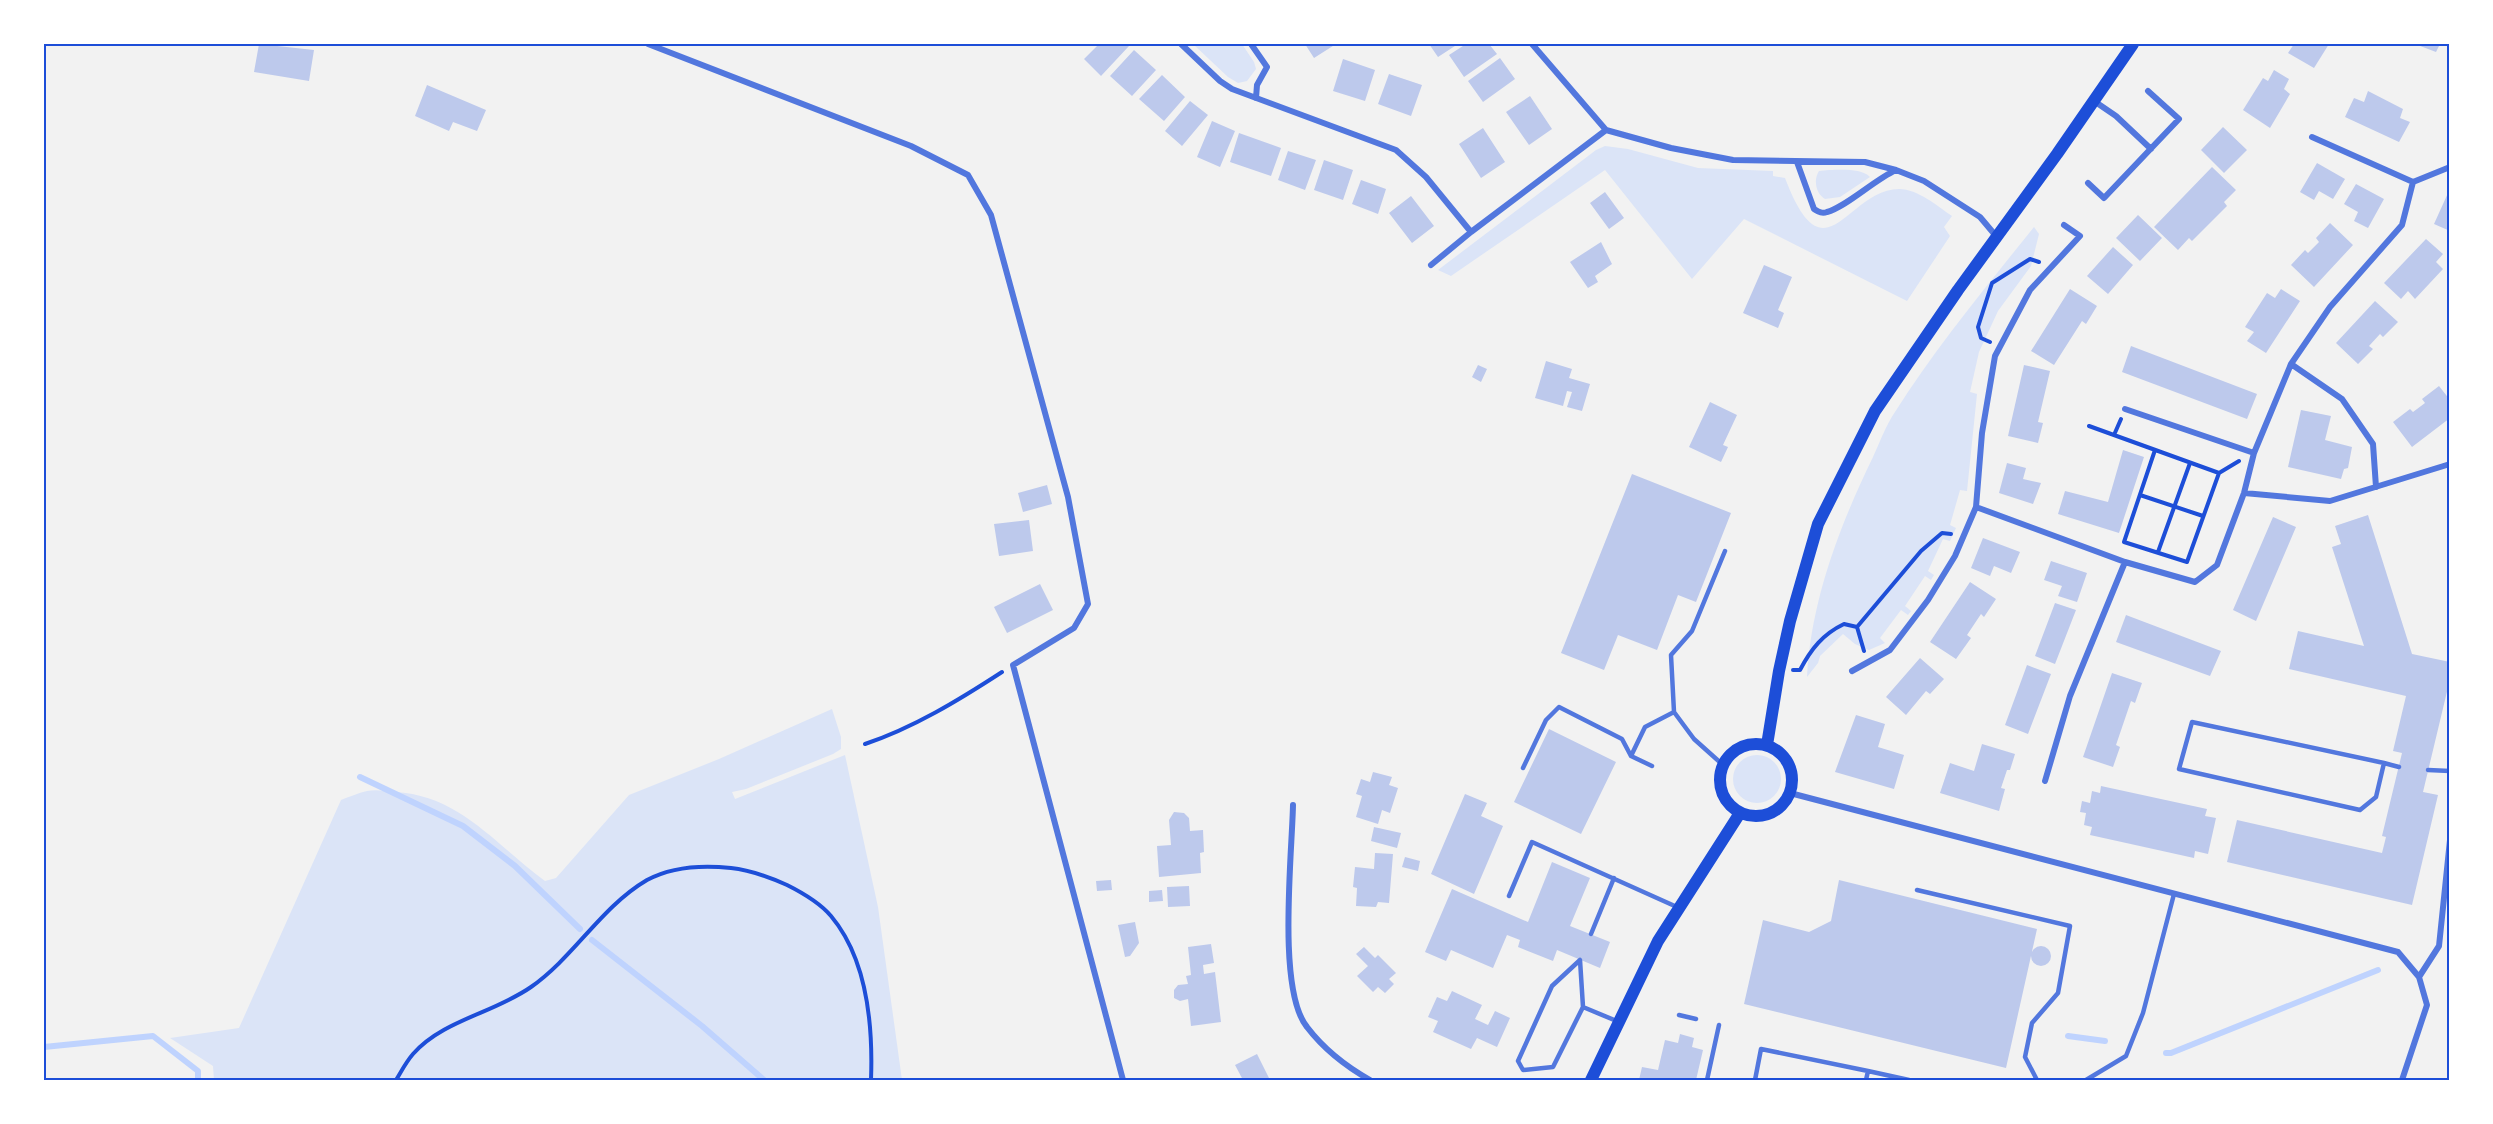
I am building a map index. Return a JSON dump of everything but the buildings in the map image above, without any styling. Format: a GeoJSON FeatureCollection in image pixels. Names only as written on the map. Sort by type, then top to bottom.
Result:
{"type":"FeatureCollection","features":[{"type":"Feature","properties":{"kind":"main road"},"geometry":{"type":"LineString","coordinates":[[1767,745],[1779,671],[1818,524],[1875,411],[2133,44]]}},
{"type":"Feature","properties":{"kind":"main road"},"geometry":{"type":"LineString","coordinates":[[1755,743],[1767,745],[1785,758],[1791,768],[1790,793],[1785,802],[1770,813],[1752,816],[1740,813],[1730,806],[1723,795],[1720,784],[1723,765],[1733,751],[1755,743]]}},
{"type":"Feature","properties":{"kind":"main road"},"geometry":{"type":"LineString","coordinates":[[1591,1080],[1658,941],[1740,813]]}},
{"type":"Feature","properties":{"kind":"street"},"geometry":{"type":"LineString","coordinates":[[648,44],[911,146],[969,175],[991,215],[1068,497],[1088,604],[1074,628],[1013,665],[1123,1080]]}},
{"type":"Feature","properties":{"kind":"street"},"geometry":{"type":"LineString","coordinates":[[1181,44],[1220,81],[1232,89],[1396,150],[1426,177],[1471,232]]}},
{"type":"Feature","properties":{"kind":"street"},"geometry":{"type":"LineString","coordinates":[[1251,44],[1267,67],[1257,85],[1256,98]]}},
{"type":"Feature","properties":{"kind":"street"},"geometry":{"type":"LineString","coordinates":[[1532,44],[1606,130],[1671,148],[1733,160],[1797,162],[1851,160],[1896,170],[1924,181],[1974,213],[1997,237]]}},
{"type":"Feature","properties":{"kind":"street"},"geometry":{"type":"LineString","coordinates":[[2088,183],[2104,198],[2179,119],[2148,91]]}},
{"type":"Feature","properties":{"kind":"street"},"geometry":{"type":"LineString","coordinates":[[2094,100],[2116,116],[2151,149]]}},
{"type":"Feature","properties":{"kind":"street"},"geometry":{"type":"LineString","coordinates":[[1431,265],[1606,130]]}},
{"type":"Feature","properties":{"kind":"street"},"geometry":{"type":"LineString","coordinates":[[2312,137],[2413,182],[2450,167]]}},
{"type":"Feature","properties":{"kind":"street"},"geometry":{"type":"LineString","coordinates":[[1797,162],[1814,208],[1825,213],[1880,177],[1896,170]]}},
{"type":"Feature","properties":{"kind":"street"},"geometry":{"type":"LineString","coordinates":[[1976,507],[2125,562],[2195,582],[2217,565],[2244,494],[2254,453],[2291,364],[2330,307],[2402,225],[2413,182]]}},
{"type":"Feature","properties":{"kind":"street"},"geometry":{"type":"LineString","coordinates":[[1852,671],[1890,650],[1928,600],[1955,556],[1976,507],[1982,433],[1995,356],[2030,290],[2080,236],[2064,225]]}},
{"type":"Feature","properties":{"kind":"street"},"geometry":{"type":"LineString","coordinates":[[2291,364],[2342,399],[2373,444],[2376,487]]}},
{"type":"Feature","properties":{"kind":"street"},"geometry":{"type":"LineString","coordinates":[[2125,409],[2254,453]]}},
{"type":"Feature","properties":{"kind":"street"},"geometry":{"type":"LineString","coordinates":[[2244,494],[2330,501],[2450,464]]}},
{"type":"Feature","properties":{"kind":"street"},"geometry":{"type":"LineString","coordinates":[[2045,781],[2070,696],[2125,562]]}},
{"type":"Feature","properties":{"kind":"street"},"geometry":{"type":"LineString","coordinates":[[1790,793],[2398,952],[2419,977],[2427,1005],[2402,1080]]}},
{"type":"Feature","properties":{"kind":"street"},"geometry":{"type":"LineString","coordinates":[[1293,805],[1288,961],[1294,996],[1306,1026],[1351,1069],[1370,1080]]}},
{"type":"Feature","properties":{"kind":"street"},"geometry":{"type":"LineString","coordinates":[[2419,977],[2439,946],[2450,840]]}},
{"type":"Feature","properties":{"kind":"lane"},"geometry":{"type":"LineString","coordinates":[[1723,765],[1694,739],[1674,712],[1671,655],[1692,631],[1725,551]]}},
{"type":"Feature","properties":{"kind":"lane"},"geometry":{"type":"LineString","coordinates":[[1523,768],[1546,720],[1559,707],[1622,739],[1631,756],[1652,766]]}},
{"type":"Feature","properties":{"kind":"lane"},"geometry":{"type":"LineString","coordinates":[[1631,756],[1645,727],[1674,712]]}},
{"type":"Feature","properties":{"kind":"lane"},"geometry":{"type":"LineString","coordinates":[[2384,763],[2376,797],[2361,810],[2179,769],[2192,722],[2384,763],[2399,767]]}},
{"type":"Feature","properties":{"kind":"lane"},"geometry":{"type":"LineString","coordinates":[[2428,770],[2450,771]]}},
{"type":"Feature","properties":{"kind":"lane"},"geometry":{"type":"LineString","coordinates":[[1509,896],[1532,842],[1680,909]]}},
{"type":"Feature","properties":{"kind":"lane"},"geometry":{"type":"LineString","coordinates":[[1591,934],[1614,878]]}},
{"type":"Feature","properties":{"kind":"lane"},"geometry":{"type":"LineString","coordinates":[[1917,890],[2070,926],[2058,993],[2032,1023],[2025,1057],[2037,1080]]}},
{"type":"Feature","properties":{"kind":"lane"},"geometry":{"type":"LineString","coordinates":[[2086,1080],[2126,1056],[2143,1013],[2174,894]]}},
{"type":"Feature","properties":{"kind":"lane"},"geometry":{"type":"LineString","coordinates":[[1580,960],[1583,1007],[1554,1067],[1523,1070],[1518,1061],[1552,986],[1580,960]]}},
{"type":"Feature","properties":{"kind":"lane"},"geometry":{"type":"LineString","coordinates":[[1583,1007],[1619,1022]]}},
{"type":"Feature","properties":{"kind":"lane"},"geometry":{"type":"LineString","coordinates":[[1679,1015],[1696,1019]]}},
{"type":"Feature","properties":{"kind":"lane"},"geometry":{"type":"LineString","coordinates":[[1707,1080],[1719,1025]]}},
{"type":"Feature","properties":{"kind":"lane"},"geometry":{"type":"LineString","coordinates":[[1755,1080],[1761,1049],[1909,1080]]}},
{"type":"Feature","properties":{"kind":"lane"},"geometry":{"type":"LineString","coordinates":[[1866,1080],[1868,1071]]}},
{"type":"Feature","properties":{"kind":"path"},"geometry":{"type":"LineString","coordinates":[[2000,347],[1981,338],[1978,327],[1992,283],[2030,259],[2049,269]]}},
{"type":"Feature","properties":{"kind":"path"},"geometry":{"type":"LineString","coordinates":[[2090,426],[2219,473],[2187,562],[2124,542],[2155,450]]}},
{"type":"Feature","properties":{"kind":"path"},"geometry":{"type":"LineString","coordinates":[[2158,552],[2190,463]]}},
{"type":"Feature","properties":{"kind":"path"},"geometry":{"type":"LineString","coordinates":[[2140,495],[2203,516]]}},
{"type":"Feature","properties":{"kind":"path"},"geometry":{"type":"LineString","coordinates":[[1857,627],[1921,551],[1942,533],[1963,536]]}},
{"type":"Feature","properties":{"kind":"path"},"geometry":{"type":"LineString","coordinates":[[1779,671],[1800,670],[1809,653],[1828,632],[1844,624],[1857,627]]}},
{"type":"Feature","properties":{"kind":"path"},"geometry":{"type":"LineString","coordinates":[[1857,627],[1867,663]]}},
{"type":"Feature","properties":{"kind":"path"},"geometry":{"type":"LineString","coordinates":[[865,744],[894,735],[969,694],[1013,665]]}},
{"type":"Feature","properties":{"kind":"path"},"geometry":{"type":"LineString","coordinates":[[396,1080],[413,1054],[439,1033],[506,1004],[533,986],[614,905],[648,880],[682,868],[707,865],[743,869],[771,878],[805,894],[831,916],[850,948],[862,984],[871,1025],[871,1080]]}},
{"type":"Feature","properties":{"kind":"shaded area"},"geometry":{"type":"Polygon","coordinates":[[[1193,44],[1242,44],[1256,69],[1247,81],[1238,83],[1228,77],[1193,44]]]}},
{"type":"Feature","properties":{"kind":"shaded area"},"geometry":{"type":"Polygon","coordinates":[[[1605,146],[1628,149],[1698,168],[1773,171],[1773,176],[1785,178],[1799,209],[1812,224],[1825,228],[1837,223],[1864,202],[1881,193],[1899,189],[1906,190],[1927,199],[1952,216],[1944,227],[1950,236],[1907,301],[1744,219],[1692,279],[1605,170],[1451,276],[1438,270],[1596,150],[1605,146]]]}},
{"type":"Feature","properties":{"kind":"shaded area"},"geometry":{"type":"Polygon","coordinates":[[[1819,171],[1856,171],[1870,177],[1840,197],[1825,199],[1818,190],[1816,178],[1819,171]]]}},
{"type":"Feature","properties":{"kind":"shaded area"},"geometry":{"type":"Polygon","coordinates":[[[2034,227],[2039,234],[2031,266],[1998,311],[1979,352],[1970,392],[1977,394],[1967,491],[1960,490],[1950,525],[1956,528],[1950,541],[1943,539],[1928,571],[1934,575],[1931,580],[1925,576],[1905,606],[1911,611],[1908,615],[1901,610],[1880,638],[1885,643],[1869,650],[1855,644],[1843,634],[1820,656],[1818,663],[1807,677],[1814,620],[1829,564],[1849,509],[1886,428],[1944,341],[2034,227]]]}},
{"type":"Feature","properties":{"kind":"shaded area"},"geometry":{"type":"Polygon","coordinates":[[[832,709],[841,737],[841,749],[746,789],[732,792],[735,799],[845,755],[878,907],[902,1080],[214,1080],[213,1066],[170,1038],[239,1028],[341,800],[370,790],[377,790],[418,795],[439,802],[476,824],[545,881],[556,878],[629,795],[719,759],[832,709]]]}},
{"type":"Feature","properties":{"kind":"shaded area"},"geometry":{"type":"Polygon","coordinates":[[[1752,755],[1762,755],[1774,762],[1781,774],[1781,784],[1774,796],[1762,803],[1752,803],[1737,792],[1733,784],[1733,774],[1744,759],[1752,755]]]}},
{"type":"Feature","properties":{"kind":"waterway"},"geometry":{"type":"LineString","coordinates":[[360,777],[463,826],[515,866],[580,929]]}},
{"type":"Feature","properties":{"kind":"waterway"},"geometry":{"type":"LineString","coordinates":[[592,940],[702,1026],[764,1080]]}},
{"type":"Feature","properties":{"kind":"waterway"},"geometry":{"type":"LineString","coordinates":[[2166,1053],[2171,1053],[2378,970]]}},
{"type":"Feature","properties":{"kind":"waterway"},"geometry":{"type":"LineString","coordinates":[[44,1047],[153,1036],[198,1071],[198,1080]]}},
{"type":"Feature","properties":{"kind":"waterway"},"geometry":{"type":"LineString","coordinates":[[2068,1036],[2105,1041]]}}]}
